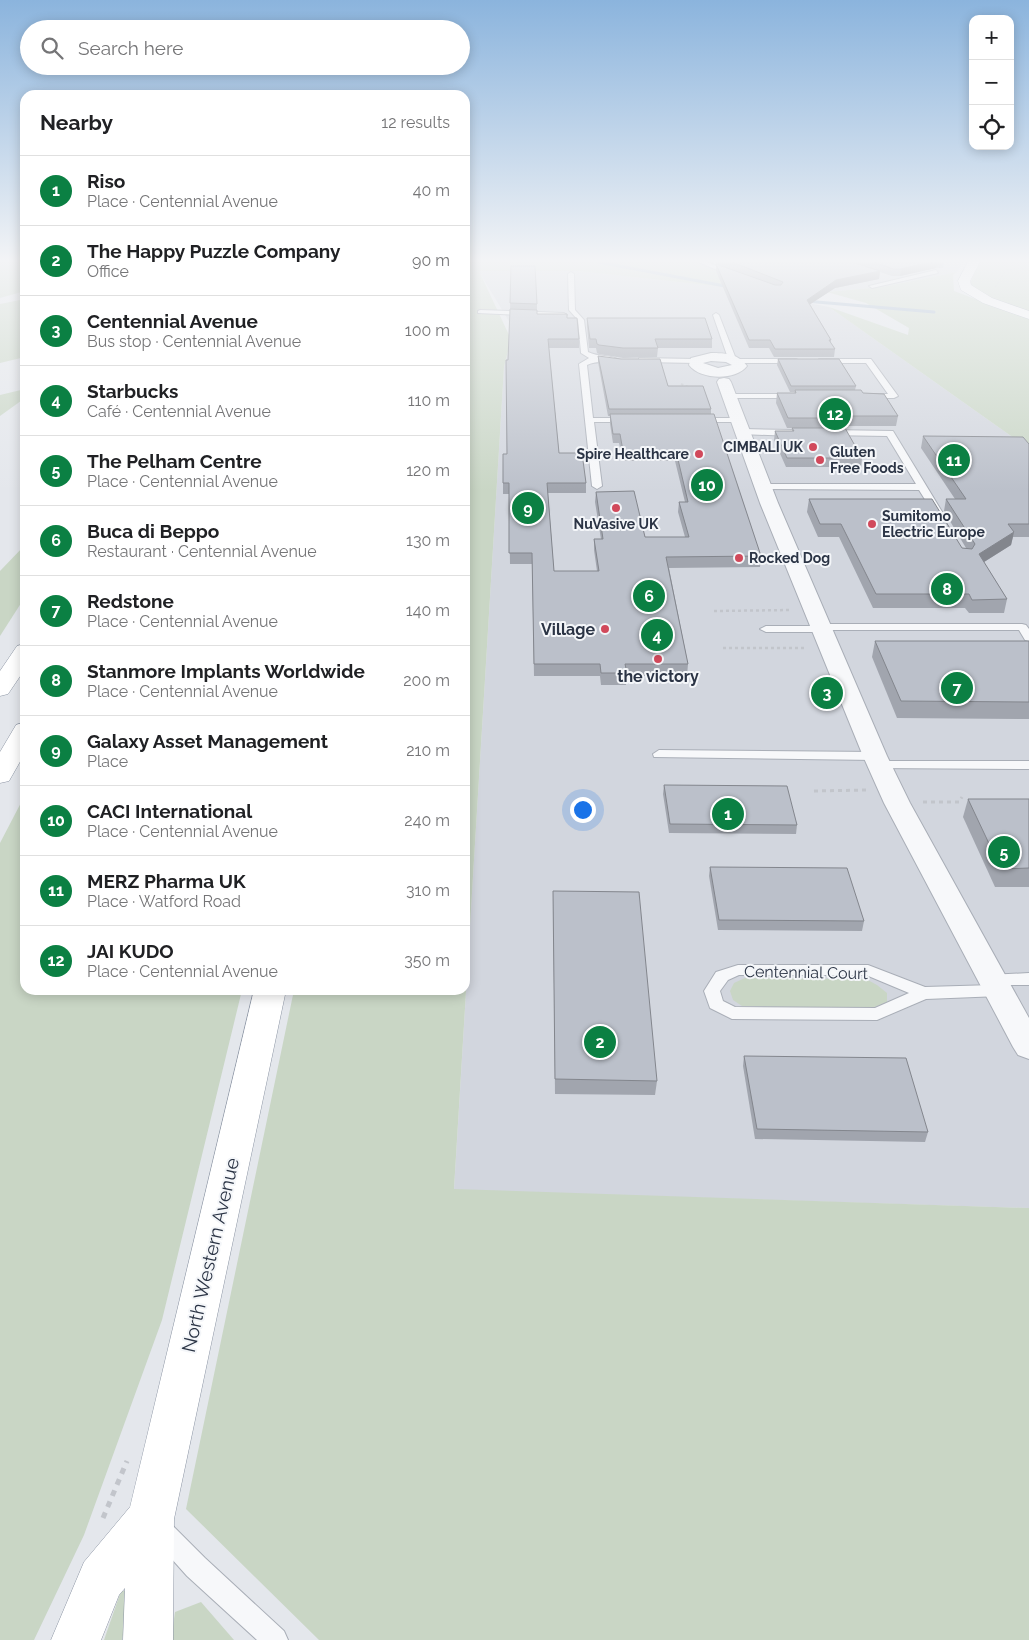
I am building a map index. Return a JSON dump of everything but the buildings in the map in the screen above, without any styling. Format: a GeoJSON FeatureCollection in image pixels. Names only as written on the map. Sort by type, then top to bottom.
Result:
{"type":"FeatureCollection","features":[{"type":"Feature","properties":{"kind":"main road"},"geometry":{"type":"LineString","coordinates":[[0,689],[20,659]]}},
{"type":"Feature","properties":{"kind":"main road"},"geometry":{"type":"LineString","coordinates":[[0,775],[20,739]]}},
{"type":"Feature","properties":{"kind":"main road","name":"North Western Avenue"},"geometry":{"type":"LineString","coordinates":[[148,1640],[151,1519],[269,995]]}},
{"type":"Feature","properties":{"kind":"main road","name":"North Western Avenue"},"geometry":{"type":"LineString","coordinates":[[76,1640],[101,1579],[151,1519]]}},
{"type":"Feature","properties":{"kind":"street"},"geometry":{"type":"LineString","coordinates":[[699,365],[711,357],[731,374],[741,426],[764,488],[877,760],[894,796],[1029,1047]]}},
{"type":"Feature","properties":{"kind":"street"},"geometry":{"type":"LineString","coordinates":[[699,365],[731,374]]}},
{"type":"Feature","properties":{"kind":"lane"},"geometry":{"type":"LineString","coordinates":[[584,339],[585,353],[595,358],[625,360]]}},
{"type":"Feature","properties":{"kind":"lane"},"geometry":{"type":"LineString","coordinates":[[722,339],[731,374]]}},
{"type":"Feature","properties":{"kind":"lane"},"geometry":{"type":"LineString","coordinates":[[610,351],[620,351]]}},
{"type":"Feature","properties":{"kind":"lane"},"geometry":{"type":"LineString","coordinates":[[658,352],[662,360]]}},
{"type":"Feature","properties":{"kind":"lane"},"geometry":{"type":"LineString","coordinates":[[595,358],[583,364],[596,486]]}},
{"type":"Feature","properties":{"kind":"lane"},"geometry":{"type":"LineString","coordinates":[[634,360],[662,360],[699,365]]}},
{"type":"Feature","properties":{"kind":"lane"},"geometry":{"type":"LineString","coordinates":[[731,374],[808,361]]}},
{"type":"Feature","properties":{"kind":"lane"},"geometry":{"type":"LineString","coordinates":[[818,361],[868,361],[894,396],[856,396]]}},
{"type":"Feature","properties":{"kind":"lane"},"geometry":{"type":"LineString","coordinates":[[731,374],[810,396]]}},
{"type":"Feature","properties":{"kind":"lane"},"geometry":{"type":"LineString","coordinates":[[588,420],[636,420]]}},
{"type":"Feature","properties":{"kind":"lane"},"geometry":{"type":"LineString","coordinates":[[692,420],[802,433]]}},
{"type":"Feature","properties":{"kind":"lane"},"geometry":{"type":"LineString","coordinates":[[821,433],[890,433],[946,526]]}},
{"type":"Feature","properties":{"kind":"lane"},"geometry":{"type":"LineString","coordinates":[[764,488],[922,487]]}},
{"type":"Feature","properties":{"kind":"lane"},"geometry":{"type":"LineString","coordinates":[[766,629],[1022,627],[1029,638]]}},
{"type":"Feature","properties":{"kind":"lane"},"geometry":{"type":"LineString","coordinates":[[659,754],[1029,765]]}},
{"type":"Feature","properties":{"kind":"lane","name":"Centennial Court"},"geometry":{"type":"LineString","coordinates":[[924,993],[868,970],[738,970],[722,976],[712,990],[716,1004],[732,1013],[877,1014],[924,993],[997,985],[1029,979]]}},
{"type":"Feature","properties":{"kind":"lane"},"geometry":{"type":"LineString","coordinates":[[151,1519],[196,1568],[275,1640]]}},
{"type":"Feature","properties":{"kind":"path"},"geometry":{"type":"LineString","coordinates":[[714,611],[821,628]]}},
{"type":"Feature","properties":{"kind":"path"},"geometry":{"type":"LineString","coordinates":[[724,648],[821,628]]}},
{"type":"Feature","properties":{"kind":"path"},"geometry":{"type":"LineString","coordinates":[[814,791],[959,802],[962,797]]}},
{"type":"Feature","properties":{"kind":"shaded area"},"geometry":{"type":"Polygon","coordinates":[[[509,339],[874,339],[1021,443],[1029,453],[1029,1208],[454,1190],[466,995],[470,995],[470,927],[504,367],[509,339]]]}},
{"type":"Feature","properties":{"kind":"green space"},"geometry":{"type":"Polygon","coordinates":[[[0,339],[20,339],[20,358],[0,363],[0,339]]]}},
{"type":"Feature","properties":{"kind":"green space"},"geometry":{"type":"Polygon","coordinates":[[[470,339],[509,339],[504,367],[470,926],[470,339]]]}},
{"type":"Feature","properties":{"kind":"green space"},"geometry":{"type":"Polygon","coordinates":[[[874,339],[1029,339],[1029,453],[1021,443],[874,339]]]}},
{"type":"Feature","properties":{"kind":"green space"},"geometry":{"type":"Polygon","coordinates":[[[20,390],[20,402],[0,416],[0,395],[20,390]]]}},
{"type":"Feature","properties":{"kind":"green space"},"geometry":{"type":"Polygon","coordinates":[[[20,550],[20,605],[0,636],[0,571],[20,550]]]}},
{"type":"Feature","properties":{"kind":"green space"},"geometry":{"type":"Polygon","coordinates":[[[20,805],[20,995],[241,995],[162,1320],[84,1535],[34,1640],[0,1640],[0,843],[20,805]]]}},
{"type":"Feature","properties":{"kind":"green space"},"geometry":{"type":"Polygon","coordinates":[[[745,978],[866,979],[887,993],[887,1002],[870,1009],[742,1006],[733,1000],[730,991],[734,983],[745,978]]]}},
{"type":"Feature","properties":{"kind":"green space"},"geometry":{"type":"Polygon","coordinates":[[[293,995],[466,995],[454,1189],[1029,1208],[1029,1640],[319,1640],[186,1509],[293,995]]]}},
{"type":"Feature","properties":{"kind":"green space"},"geometry":{"type":"Polygon","coordinates":[[[121,1591],[131,1591],[122,1640],[104,1640],[121,1591]]]}},
{"type":"Feature","properties":{"kind":"green space"},"geometry":{"type":"Polygon","coordinates":[[[201,1602],[234,1640],[171,1640],[175,1612],[201,1602]]]}},
{"type":"Feature","properties":{"kind":"place","name":"JAI KUDO"},"geometry":{"type":"Point","coordinates":[835,414]}},
{"type":"Feature","properties":{"kind":"place","name":"CIMBALI UK"},"geometry":{"type":"Point","coordinates":[813,447]}},
{"type":"Feature","properties":{"kind":"place","name":"Spire Healthcare"},"geometry":{"type":"Point","coordinates":[699,454]}},
{"type":"Feature","properties":{"kind":"place","name":"Gluten Free Foods"},"geometry":{"type":"Point","coordinates":[820,460]}},
{"type":"Feature","properties":{"kind":"place","name":"MERZ Pharma UK"},"geometry":{"type":"Point","coordinates":[954,460]}},
{"type":"Feature","properties":{"kind":"place","name":"CACI International"},"geometry":{"type":"Point","coordinates":[707,485]}},
{"type":"Feature","properties":{"kind":"place","name":"Galaxy Asset Management"},"geometry":{"type":"Point","coordinates":[528,508]}},
{"type":"Feature","properties":{"kind":"place","name":"NuVasive UK"},"geometry":{"type":"Point","coordinates":[616,508]}},
{"type":"Feature","properties":{"kind":"place","name":"Sumitomo Electric Europe"},"geometry":{"type":"Point","coordinates":[872,524]}},
{"type":"Feature","properties":{"kind":"place","name":"Rocked Dog"},"geometry":{"type":"Point","coordinates":[739,558]}},
{"type":"Feature","properties":{"kind":"place","name":"Stanmore Implants Worldwide"},"geometry":{"type":"Point","coordinates":[947,589]}},
{"type":"Feature","properties":{"kind":"place","name":"Buca di Beppo"},"geometry":{"type":"Point","coordinates":[649,596]}},
{"type":"Feature","properties":{"kind":"place","name":"Village"},"geometry":{"type":"Point","coordinates":[605,629]}},
{"type":"Feature","properties":{"kind":"place","name":"Starbucks"},"geometry":{"type":"Point","coordinates":[657,635]}},
{"type":"Feature","properties":{"kind":"place","name":"the victory"},"geometry":{"type":"Point","coordinates":[658,659]}},
{"type":"Feature","properties":{"kind":"place","name":"Redstone"},"geometry":{"type":"Point","coordinates":[957,688]}},
{"type":"Feature","properties":{"kind":"place","name":"Centennial Avenue"},"geometry":{"type":"Point","coordinates":[827,693]}},
{"type":"Feature","properties":{"kind":"place","name":"Riso"},"geometry":{"type":"Point","coordinates":[728,814]}},
{"type":"Feature","properties":{"kind":"place","name":"The Pelham Centre"},"geometry":{"type":"Point","coordinates":[1004,852]}},
{"type":"Feature","properties":{"kind":"place","name":"The Happy Puzzle Company"},"geometry":{"type":"Point","coordinates":[600,1042]}}]}
